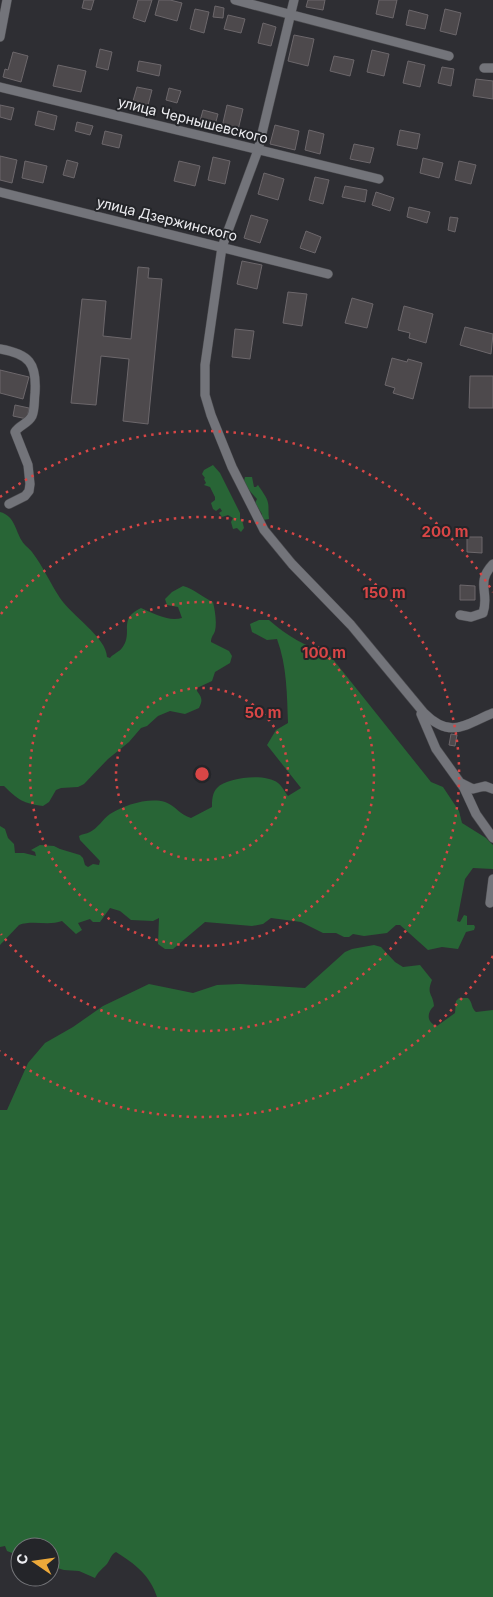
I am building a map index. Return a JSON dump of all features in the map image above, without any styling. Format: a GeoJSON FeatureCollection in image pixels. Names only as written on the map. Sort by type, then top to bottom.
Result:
{"type":"FeatureCollection","features":[{"type":"Feature","properties":{"kind":"street"},"geometry":{"type":"LineString","coordinates":[[0,36],[7,0]]}},
{"type":"Feature","properties":{"kind":"street"},"geometry":{"type":"LineString","coordinates":[[235,0],[449,56]]}},
{"type":"Feature","properties":{"kind":"street"},"geometry":{"type":"LineString","coordinates":[[294,0],[258,150],[222,247],[204,378],[207,405],[241,486],[267,534],[292,564],[351,625],[412,699],[431,719],[448,727],[466,727],[493,713]]}},
{"type":"Feature","properties":{"kind":"street","name":"улица Чернышевского"},"geometry":{"type":"LineString","coordinates":[[0,86],[380,179]]}},
{"type":"Feature","properties":{"kind":"street","name":"улица Дзержинского"},"geometry":{"type":"LineString","coordinates":[[0,192],[328,274]]}},
{"type":"Feature","properties":{"kind":"street"},"geometry":{"type":"LineString","coordinates":[[0,349],[26,357],[31,362],[35,375],[34,408],[31,418],[15,432],[28,465],[30,489],[23,498],[8,504]]}},
{"type":"Feature","properties":{"kind":"street"},"geometry":{"type":"LineString","coordinates":[[460,615],[471,617],[483,613],[485,606],[484,578],[493,564]]}},
{"type":"Feature","properties":{"kind":"street"},"geometry":{"type":"LineString","coordinates":[[412,699],[425,721],[440,755],[461,783],[476,814],[493,838]]}},
{"type":"Feature","properties":{"kind":"street"},"geometry":{"type":"LineString","coordinates":[[461,783],[474,789],[485,786],[493,789]]}},
{"type":"Feature","properties":{"kind":"street"},"geometry":{"type":"LineString","coordinates":[[490,903],[493,879]]}},
{"type":"Feature","properties":{"kind":"green space"},"geometry":{"type":"Polygon","coordinates":[[[213,465],[220,473],[240,513],[240,519],[244,528],[241,532],[237,528],[233,529],[231,522],[233,518],[228,515],[222,517],[219,513],[222,511],[220,508],[216,511],[213,509],[211,503],[215,500],[215,497],[210,487],[204,485],[206,483],[202,474],[204,470],[213,465]]]}},
{"type":"Feature","properties":{"kind":"green space"},"geometry":{"type":"Polygon","coordinates":[[[245,477],[252,477],[254,487],[258,485],[265,496],[269,519],[263,520],[261,517],[262,514],[255,503],[257,499],[244,481],[245,477]]]}},
{"type":"Feature","properties":{"kind":"green space"},"geometry":{"type":"Polygon","coordinates":[[[0,512],[12,520],[23,542],[36,557],[60,598],[95,634],[101,642],[107,657],[110,658],[122,648],[127,637],[130,617],[141,608],[166,618],[182,618],[178,607],[167,605],[165,599],[172,592],[183,586],[213,602],[216,624],[211,642],[229,651],[232,656],[230,663],[215,672],[212,681],[197,688],[201,699],[199,708],[185,714],[170,711],[158,716],[147,726],[141,728],[129,742],[108,759],[84,784],[78,787],[56,790],[49,802],[43,806],[31,804],[17,798],[4,786],[0,786],[0,512]]]}},
{"type":"Feature","properties":{"kind":"green space"},"geometry":{"type":"Polygon","coordinates":[[[259,620],[269,620],[297,640],[328,653],[431,782],[443,787],[459,811],[462,823],[486,838],[493,845],[493,869],[473,868],[465,879],[457,921],[460,922],[464,915],[467,916],[467,925],[474,925],[474,930],[466,932],[458,949],[442,947],[428,950],[400,925],[396,925],[387,933],[364,936],[353,934],[349,937],[344,937],[336,933],[323,933],[301,922],[271,918],[263,924],[252,926],[205,922],[173,949],[165,949],[158,944],[159,918],[153,921],[131,920],[120,911],[110,908],[100,922],[93,922],[90,919],[78,923],[82,930],[76,934],[62,921],[24,924],[19,925],[0,945],[0,826],[5,829],[8,838],[14,844],[15,853],[36,856],[35,852],[31,850],[40,845],[54,846],[80,855],[88,867],[93,864],[99,865],[100,861],[80,840],[79,836],[89,833],[110,814],[129,805],[144,801],[165,802],[191,818],[212,807],[215,790],[229,781],[256,777],[265,778],[279,784],[288,796],[301,788],[267,745],[276,730],[288,723],[287,691],[285,670],[277,639],[267,640],[252,632],[250,624],[259,620]]]}},
{"type":"Feature","properties":{"kind":"green space"},"geometry":{"type":"Polygon","coordinates":[[[374,945],[381,947],[395,962],[403,967],[420,965],[432,980],[430,991],[434,1006],[431,1009],[429,1018],[434,1025],[437,1026],[455,1013],[456,1001],[459,998],[468,998],[476,1012],[493,1010],[493,1597],[157,1597],[146,1576],[116,1552],[95,1578],[79,1571],[60,1569],[60,1537],[10,1537],[10,1552],[7,1551],[5,1546],[0,1547],[0,1110],[7,1110],[28,1063],[45,1043],[73,1027],[103,1006],[149,984],[193,993],[217,985],[240,984],[305,988],[345,952],[374,945]]]}},
{"type":"Feature","properties":{"kind":"building"},"geometry":{"type":"Polygon","coordinates":[[[84,0],[94,0],[91,10],[82,8],[84,0]]]}},
{"type":"Feature","properties":{"kind":"building"},"geometry":{"type":"Polygon","coordinates":[[[138,0],[152,0],[145,22],[133,18],[138,0]]]}},
{"type":"Feature","properties":{"kind":"building"},"geometry":{"type":"Polygon","coordinates":[[[159,0],[182,3],[177,21],[155,15],[159,0]]]}},
{"type":"Feature","properties":{"kind":"building"},"geometry":{"type":"Polygon","coordinates":[[[308,0],[325,0],[323,10],[306,7],[308,0]]]}},
{"type":"Feature","properties":{"kind":"building"},"geometry":{"type":"Polygon","coordinates":[[[379,0],[397,0],[393,18],[376,14],[379,0]]]}},
{"type":"Feature","properties":{"kind":"building"},"geometry":{"type":"Polygon","coordinates":[[[215,6],[224,8],[223,18],[213,17],[215,6]]]}},
{"type":"Feature","properties":{"kind":"building"},"geometry":{"type":"Polygon","coordinates":[[[195,9],[209,12],[204,33],[190,29],[195,9]]]}},
{"type":"Feature","properties":{"kind":"building"},"geometry":{"type":"Polygon","coordinates":[[[445,9],[461,13],[456,35],[440,31],[445,9]]]}},
{"type":"Feature","properties":{"kind":"building"},"geometry":{"type":"Polygon","coordinates":[[[409,10],[428,15],[425,29],[406,25],[409,10]]]}},
{"type":"Feature","properties":{"kind":"building"},"geometry":{"type":"Polygon","coordinates":[[[228,15],[245,19],[241,33],[224,29],[228,15]]]}},
{"type":"Feature","properties":{"kind":"building"},"geometry":{"type":"Polygon","coordinates":[[[263,23],[276,27],[271,46],[258,43],[263,23]]]}},
{"type":"Feature","properties":{"kind":"building"},"geometry":{"type":"Polygon","coordinates":[[[294,35],[314,39],[308,66],[288,61],[294,35]]]}},
{"type":"Feature","properties":{"kind":"building"},"geometry":{"type":"Polygon","coordinates":[[[100,49],[112,52],[108,70],[96,67],[100,49]]]}},
{"type":"Feature","properties":{"kind":"building"},"geometry":{"type":"Polygon","coordinates":[[[372,50],[389,54],[384,76],[367,72],[372,50]]]}},
{"type":"Feature","properties":{"kind":"building"},"geometry":{"type":"Polygon","coordinates":[[[13,52],[28,56],[21,82],[3,77],[5,69],[8,70],[13,52]]]}},
{"type":"Feature","properties":{"kind":"building"},"geometry":{"type":"Polygon","coordinates":[[[334,56],[354,60],[350,76],[330,71],[334,56]]]}},
{"type":"Feature","properties":{"kind":"building"},"geometry":{"type":"Polygon","coordinates":[[[139,61],[161,65],[159,76],[137,71],[139,61]]]}},
{"type":"Feature","properties":{"kind":"building"},"geometry":{"type":"Polygon","coordinates":[[[408,61],[425,65],[420,87],[403,83],[408,61]]]}},
{"type":"Feature","properties":{"kind":"building"},"geometry":{"type":"Polygon","coordinates":[[[58,65],[86,71],[81,92],[53,86],[58,65]]]}},
{"type":"Feature","properties":{"kind":"building"},"geometry":{"type":"Polygon","coordinates":[[[442,67],[454,69],[451,86],[438,83],[442,67]]]}},
{"type":"Feature","properties":{"kind":"building"},"geometry":{"type":"Polygon","coordinates":[[[476,79],[493,81],[493,99],[473,96],[476,79]]]}},
{"type":"Feature","properties":{"kind":"building"},"geometry":{"type":"Polygon","coordinates":[[[137,87],[152,90],[148,105],[133,101],[137,87]]]}},
{"type":"Feature","properties":{"kind":"building"},"geometry":{"type":"Polygon","coordinates":[[[169,88],[181,91],[177,103],[166,100],[169,88]]]}},
{"type":"Feature","properties":{"kind":"building"},"geometry":{"type":"Polygon","coordinates":[[[0,105],[14,108],[11,120],[0,117],[0,105]]]}},
{"type":"Feature","properties":{"kind":"building"},"geometry":{"type":"Polygon","coordinates":[[[227,105],[243,109],[238,130],[222,127],[227,105]]]}},
{"type":"Feature","properties":{"kind":"building"},"geometry":{"type":"Polygon","coordinates":[[[203,110],[218,114],[215,125],[200,121],[203,110]]]}},
{"type":"Feature","properties":{"kind":"building"},"geometry":{"type":"Polygon","coordinates":[[[38,111],[57,116],[54,130],[35,125],[38,111]]]}},
{"type":"Feature","properties":{"kind":"building"},"geometry":{"type":"Polygon","coordinates":[[[77,122],[93,126],[90,135],[75,131],[77,122]]]}},
{"type":"Feature","properties":{"kind":"building"},"geometry":{"type":"Polygon","coordinates":[[[275,125],[299,131],[295,150],[270,144],[275,125]]]}},
{"type":"Feature","properties":{"kind":"building"},"geometry":{"type":"Polygon","coordinates":[[[309,130],[324,134],[320,154],[305,150],[309,130]]]}},
{"type":"Feature","properties":{"kind":"building"},"geometry":{"type":"Polygon","coordinates":[[[400,130],[420,134],[417,149],[397,145],[400,130]]]}},
{"type":"Feature","properties":{"kind":"building"},"geometry":{"type":"Polygon","coordinates":[[[105,131],[122,135],[119,148],[102,144],[105,131]]]}},
{"type":"Feature","properties":{"kind":"building"},"geometry":{"type":"Polygon","coordinates":[[[354,144],[374,148],[370,163],[350,159],[354,144]]]}},
{"type":"Feature","properties":{"kind":"building"},"geometry":{"type":"Polygon","coordinates":[[[0,156],[17,160],[12,183],[0,180],[0,156]]]}},
{"type":"Feature","properties":{"kind":"building"},"geometry":{"type":"Polygon","coordinates":[[[213,157],[230,161],[225,184],[208,180],[213,157]]]}},
{"type":"Feature","properties":{"kind":"building"},"geometry":{"type":"Polygon","coordinates":[[[423,158],[443,163],[439,178],[420,173],[423,158]]]}},
{"type":"Feature","properties":{"kind":"building"},"geometry":{"type":"Polygon","coordinates":[[[67,160],[78,163],[74,178],[63,175],[67,160]]]}},
{"type":"Feature","properties":{"kind":"building"},"geometry":{"type":"Polygon","coordinates":[[[25,161],[47,166],[43,183],[22,178],[25,161]]]}},
{"type":"Feature","properties":{"kind":"building"},"geometry":{"type":"Polygon","coordinates":[[[179,161],[200,166],[195,186],[174,181],[179,161]]]}},
{"type":"Feature","properties":{"kind":"building"},"geometry":{"type":"Polygon","coordinates":[[[459,161],[476,165],[471,184],[455,180],[459,161]]]}},
{"type":"Feature","properties":{"kind":"building"},"geometry":{"type":"Polygon","coordinates":[[[264,173],[284,179],[278,200],[258,194],[264,173]]]}},
{"type":"Feature","properties":{"kind":"building"},"geometry":{"type":"Polygon","coordinates":[[[315,177],[329,180],[323,204],[309,200],[315,177]]]}},
{"type":"Feature","properties":{"kind":"building"},"geometry":{"type":"Polygon","coordinates":[[[345,186],[367,190],[365,202],[342,197],[345,186]]]}},
{"type":"Feature","properties":{"kind":"building"},"geometry":{"type":"Polygon","coordinates":[[[376,192],[394,198],[390,211],[372,205],[376,192]]]}},
{"type":"Feature","properties":{"kind":"building"},"geometry":{"type":"Polygon","coordinates":[[[409,207],[430,212],[427,223],[407,217],[409,207]]]}},
{"type":"Feature","properties":{"kind":"building"},"geometry":{"type":"Polygon","coordinates":[[[251,215],[268,220],[260,243],[244,238],[251,215]]]}},
{"type":"Feature","properties":{"kind":"building"},"geometry":{"type":"Polygon","coordinates":[[[450,217],[458,218],[455,232],[448,230],[450,217]]]}},
{"type":"Feature","properties":{"kind":"building"},"geometry":{"type":"Polygon","coordinates":[[[306,231],[321,237],[315,253],[300,248],[306,231]]]}},
{"type":"Feature","properties":{"kind":"building"},"geometry":{"type":"Polygon","coordinates":[[[242,261],[262,265],[257,289],[237,284],[242,261]]]}},
{"type":"Feature","properties":{"kind":"building"},"geometry":{"type":"Polygon","coordinates":[[[138,267],[149,268],[148,278],[162,279],[148,424],[123,421],[129,359],[101,356],[96,405],[71,403],[82,299],[106,301],[103,336],[131,339],[138,267]]]}},
{"type":"Feature","properties":{"kind":"building"},"geometry":{"type":"Polygon","coordinates":[[[288,292],[307,294],[302,326],[283,323],[288,292]]]}},
{"type":"Feature","properties":{"kind":"building"},"geometry":{"type":"Polygon","coordinates":[[[352,298],[373,304],[367,328],[345,323],[352,298]]]}},
{"type":"Feature","properties":{"kind":"building"},"geometry":{"type":"Polygon","coordinates":[[[404,306],[433,314],[426,343],[409,338],[410,333],[398,330],[404,306]]]}},
{"type":"Feature","properties":{"kind":"building"},"geometry":{"type":"Polygon","coordinates":[[[465,327],[493,334],[491,354],[460,345],[465,327]]]}},
{"type":"Feature","properties":{"kind":"building"},"geometry":{"type":"Polygon","coordinates":[[[235,329],[254,331],[250,359],[232,357],[235,329]]]}},
{"type":"Feature","properties":{"kind":"building"},"geometry":{"type":"Polygon","coordinates":[[[392,358],[407,362],[408,359],[422,363],[413,399],[393,393],[395,388],[385,385],[392,358]]]}},
{"type":"Feature","properties":{"kind":"building"},"geometry":{"type":"Polygon","coordinates":[[[0,370],[29,377],[23,399],[0,393],[0,370]]]}},
{"type":"Feature","properties":{"kind":"building"},"geometry":{"type":"Polygon","coordinates":[[[470,376],[493,376],[493,408],[469,408],[470,376]]]}},
{"type":"Feature","properties":{"kind":"building"},"geometry":{"type":"Polygon","coordinates":[[[15,405],[29,408],[27,419],[13,416],[15,405]]]}},
{"type":"Feature","properties":{"kind":"building"},"geometry":{"type":"Polygon","coordinates":[[[467,537],[482,537],[482,553],[467,552],[467,537]]]}},
{"type":"Feature","properties":{"kind":"building"},"geometry":{"type":"Polygon","coordinates":[[[460,585],[475,586],[475,600],[460,600],[460,585]]]}},
{"type":"Feature","properties":{"kind":"building"},"geometry":{"type":"Polygon","coordinates":[[[451,734],[457,735],[455,746],[449,745],[451,734]]]}}]}
